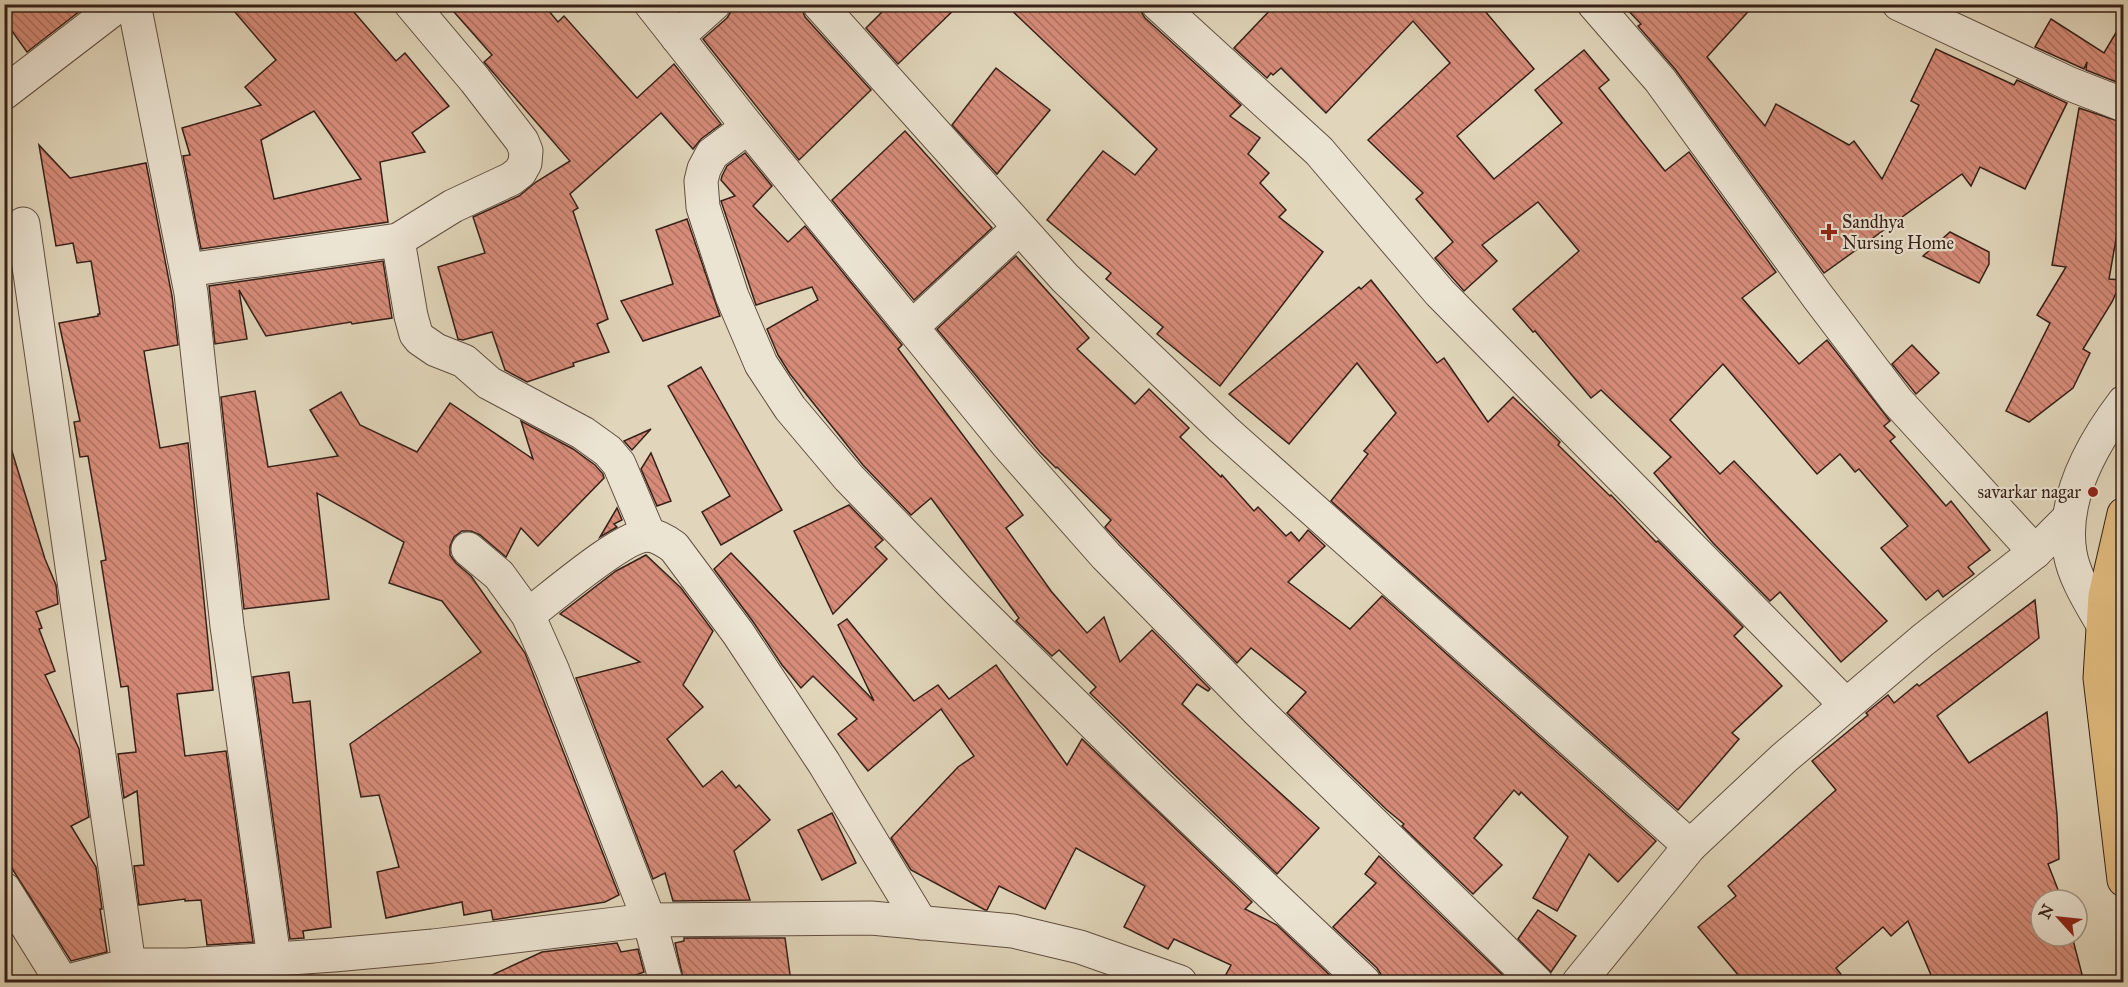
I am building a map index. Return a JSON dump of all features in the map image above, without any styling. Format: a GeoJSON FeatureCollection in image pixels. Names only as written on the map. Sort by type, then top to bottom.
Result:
{"type":"FeatureCollection","features":[{"type":"Feature","properties":{"kind":"highway"},"geometry":{"type":"LineString","coordinates":[[2124,514],[2105,596],[2100,678],[2124,880]]}},
{"type":"Feature","properties":{"kind":"street"},"geometry":{"type":"LineString","coordinates":[[4,93],[120,4]]}},
{"type":"Feature","properties":{"kind":"street"},"geometry":{"type":"LineString","coordinates":[[134,4],[187,270],[227,626],[254,967]]}},
{"type":"Feature","properties":{"kind":"street"},"geometry":{"type":"LineString","coordinates":[[187,270],[398,240],[453,206],[511,179],[520,172],[525,163],[526,151],[512,127],[411,4]]}},
{"type":"Feature","properties":{"kind":"street"},"geometry":{"type":"LineString","coordinates":[[651,4],[748,127],[1008,446],[1106,556],[1258,711],[1536,982]]}},
{"type":"Feature","properties":{"kind":"street"},"geometry":{"type":"LineString","coordinates":[[677,37],[714,4]]}},
{"type":"Feature","properties":{"kind":"street"},"geometry":{"type":"LineString","coordinates":[[819,4],[1065,278],[1224,430],[1689,846]]}},
{"type":"Feature","properties":{"kind":"street"},"geometry":{"type":"LineString","coordinates":[[1158,4],[1319,152],[1440,293],[1846,705]]}},
{"type":"Feature","properties":{"kind":"street"},"geometry":{"type":"LineString","coordinates":[[1594,4],[1660,80],[1897,401],[2035,552]]}},
{"type":"Feature","properties":{"kind":"street"},"geometry":{"type":"LineString","coordinates":[[1899,4],[2070,84],[2124,105]]}},
{"type":"Feature","properties":{"kind":"street"},"geometry":{"type":"LineString","coordinates":[[748,127],[711,154],[701,181],[703,207],[732,296],[761,364],[790,408],[849,477],[965,597],[1153,782],[1364,982]]}},
{"type":"Feature","properties":{"kind":"street"},"geometry":{"type":"LineString","coordinates":[[23,224],[129,965]]}},
{"type":"Feature","properties":{"kind":"street"},"geometry":{"type":"LineString","coordinates":[[912,327],[1019,228]]}},
{"type":"Feature","properties":{"kind":"street"},"geometry":{"type":"LineString","coordinates":[[398,240],[411,316],[416,334],[420,339],[436,350],[464,361],[489,383],[583,433],[608,451],[619,464],[649,535]]}},
{"type":"Feature","properties":{"kind":"street"},"geometry":{"type":"LineString","coordinates":[[2102,623],[2082,586],[2070,554],[2068,519],[2082,470],[2108,423],[2124,402]]}},
{"type":"Feature","properties":{"kind":"street"},"geometry":{"type":"LineString","coordinates":[[1579,982],[1689,846],[1784,758],[1923,640],[2035,552],[2068,519]]}},
{"type":"Feature","properties":{"kind":"street"},"geometry":{"type":"LineString","coordinates":[[528,615],[603,558],[634,538],[649,535],[674,547],[738,633],[824,763],[921,923]]}},
{"type":"Feature","properties":{"kind":"street"},"geometry":{"type":"LineString","coordinates":[[468,549],[499,575],[528,615],[552,669],[649,920],[666,982]]}},
{"type":"Feature","properties":{"kind":"street"},"geometry":{"type":"LineString","coordinates":[[4,889],[63,982],[129,965],[254,967],[649,920],[871,918],[1013,931],[1080,947],[1180,982]]}},
{"type":"Feature","properties":{"kind":"building"},"geometry":{"type":"Polygon","coordinates":[[[4,4],[89,4],[27,52],[4,20],[4,4]]]}},
{"type":"Feature","properties":{"kind":"building"},"geometry":{"type":"Polygon","coordinates":[[[228,4],[347,4],[396,61],[405,53],[449,106],[412,133],[425,152],[380,162],[388,222],[201,249],[183,156],[190,155],[182,128],[261,105],[245,87],[276,60],[228,4]],[[314,111],[261,140],[274,199],[361,179],[314,111]]]}},
{"type":"Feature","properties":{"kind":"building"},"geometry":{"type":"Polygon","coordinates":[[[447,4],[543,4],[558,22],[564,16],[637,98],[674,64],[721,124],[701,139],[693,149],[661,113],[570,194],[578,208],[573,211],[608,319],[597,324],[609,352],[573,363],[574,366],[527,382],[505,370],[492,332],[463,340],[458,339],[438,267],[485,253],[473,217],[519,196],[536,182],[570,161],[484,62],[492,55],[447,4]]]}},
{"type":"Feature","properties":{"kind":"building"},"geometry":{"type":"Polygon","coordinates":[[[732,4],[800,4],[805,17],[871,90],[799,160],[703,39],[727,18],[732,10],[732,4]]]}},
{"type":"Feature","properties":{"kind":"building"},"geometry":{"type":"Polygon","coordinates":[[[890,4],[960,4],[898,64],[866,28],[890,4]]]}},
{"type":"Feature","properties":{"kind":"building"},"geometry":{"type":"Polygon","coordinates":[[[1005,4],[1140,4],[1140,10],[1145,18],[1241,105],[1230,116],[1260,138],[1248,154],[1269,173],[1260,183],[1286,210],[1279,217],[1323,252],[1220,386],[1157,334],[1163,327],[1106,279],[1111,273],[1047,220],[1103,151],[1135,175],[1157,149],[1005,4]]]}},
{"type":"Feature","properties":{"kind":"building"},"geometry":{"type":"Polygon","coordinates":[[[1276,4],[1479,4],[1534,69],[1457,136],[1494,179],[1562,123],[1535,90],[1584,50],[1609,80],[1599,88],[1665,171],[1689,152],[1776,272],[1742,298],[1799,364],[1827,340],[1890,421],[1884,426],[1895,437],[1890,441],[1946,506],[1951,501],[1990,550],[1968,567],[1974,574],[1943,597],[1938,590],[1926,600],[1881,548],[1908,526],[1859,469],[1855,472],[1840,454],[1817,474],[1723,364],[1670,420],[1720,474],[1734,461],[1887,621],[1841,662],[1780,592],[1770,601],[1713,543],[1654,473],[1671,457],[1601,390],[1591,398],[1535,331],[1533,332],[1513,309],[1579,251],[1538,202],[1482,245],[1497,261],[1464,291],[1435,258],[1453,242],[1416,199],[1423,193],[1368,140],[1450,63],[1413,21],[1326,113],[1281,68],[1267,78],[1234,48],[1276,4]]]}},
{"type":"Feature","properties":{"kind":"building"},"geometry":{"type":"Polygon","coordinates":[[[1622,4],[1755,4],[1707,57],[1765,126],[1776,104],[1849,145],[1854,141],[1882,179],[1919,105],[1911,101],[1936,49],[2014,85],[2017,80],[2067,103],[2025,189],[1980,167],[1971,186],[1962,174],[1824,273],[1675,69],[1638,26],[1641,24],[1622,4]]]}},
{"type":"Feature","properties":{"kind":"building"},"geometry":{"type":"Polygon","coordinates":[[[2051,19],[2104,53],[2124,19],[2124,85],[2086,70],[2087,62],[2084,69],[2035,47],[2051,19]]]}},
{"type":"Feature","properties":{"kind":"building"},"geometry":{"type":"Polygon","coordinates":[[[996,68],[1050,110],[997,174],[952,125],[996,68]]]}},
{"type":"Feature","properties":{"kind":"building"},"geometry":{"type":"Polygon","coordinates":[[[2079,108],[2124,123],[2124,194],[2109,279],[2122,280],[2112,302],[2083,349],[2090,353],[2073,388],[2029,422],[2006,411],[2050,323],[2037,315],[2066,267],[2052,265],[2079,108]]]}},
{"type":"Feature","properties":{"kind":"building"},"geometry":{"type":"Polygon","coordinates":[[[905,131],[992,228],[914,300],[832,200],[905,131]]]}},
{"type":"Feature","properties":{"kind":"building"},"geometry":{"type":"Polygon","coordinates":[[[39,145],[70,178],[146,163],[172,296],[178,345],[144,351],[160,448],[188,443],[213,690],[177,694],[185,756],[226,751],[253,942],[207,945],[201,900],[185,901],[185,899],[139,905],[134,866],[144,865],[137,791],[124,798],[118,754],[136,752],[128,686],[121,687],[101,561],[106,560],[88,456],[80,457],[74,422],[80,421],[59,323],[100,314],[91,261],[77,263],[73,243],[56,246],[39,145]]]}},
{"type":"Feature","properties":{"kind":"building"},"geometry":{"type":"Polygon","coordinates":[[[745,153],[772,186],[753,206],[788,242],[805,226],[902,345],[898,349],[1023,515],[1006,528],[1051,591],[1087,633],[1104,617],[1120,662],[1152,630],[1210,689],[1208,691],[1197,684],[1182,704],[1319,828],[1277,874],[1090,693],[1096,687],[1059,650],[1052,656],[1016,621],[1019,618],[931,498],[911,515],[863,465],[790,374],[778,355],[767,329],[818,300],[812,287],[756,305],[721,201],[735,196],[721,180],[727,166],[745,153]]]}},
{"type":"Feature","properties":{"kind":"building"},"geometry":{"type":"Polygon","coordinates":[[[687,219],[720,316],[643,341],[621,301],[673,284],[656,230],[687,219]]]}},
{"type":"Feature","properties":{"kind":"building"},"geometry":{"type":"Polygon","coordinates":[[[1950,232],[1989,252],[1989,264],[1979,283],[1923,256],[1950,232]]]}},
{"type":"Feature","properties":{"kind":"building"},"geometry":{"type":"Polygon","coordinates":[[[1016,256],[1089,338],[1077,349],[1135,404],[1149,389],[1189,428],[1180,437],[1221,477],[1222,475],[1254,511],[1258,507],[1286,536],[1291,532],[1299,541],[1308,530],[1325,546],[1288,582],[1350,629],[1382,596],[1656,841],[1618,882],[1589,854],[1557,911],[1533,898],[1568,837],[1521,792],[1519,795],[1514,790],[1474,838],[1502,865],[1473,894],[1402,826],[1404,824],[1287,713],[1306,692],[1251,648],[1237,663],[1120,543],[1105,527],[1111,520],[1040,452],[937,329],[1016,256]]]}},
{"type":"Feature","properties":{"kind":"building"},"geometry":{"type":"Polygon","coordinates":[[[383,261],[392,318],[352,324],[351,322],[266,336],[239,290],[247,339],[215,344],[209,286],[383,261]]]}},
{"type":"Feature","properties":{"kind":"building"},"geometry":{"type":"Polygon","coordinates":[[[1371,280],[1437,363],[1444,358],[1488,422],[1513,397],[1560,442],[1558,445],[1743,627],[1734,636],[1782,686],[1732,733],[1739,739],[1678,810],[1331,501],[1368,454],[1364,451],[1396,413],[1357,363],[1289,444],[1229,394],[1359,287],[1361,289],[1371,280]]]}},
{"type":"Feature","properties":{"kind":"building"},"geometry":{"type":"Polygon","coordinates":[[[1912,345],[1939,373],[1916,394],[1892,364],[1912,345]]]}},
{"type":"Feature","properties":{"kind":"building"},"geometry":{"type":"Polygon","coordinates":[[[701,367],[782,510],[721,545],[702,512],[730,496],[668,386],[701,367]]]}},
{"type":"Feature","properties":{"kind":"building"},"geometry":{"type":"Polygon","coordinates":[[[255,391],[268,467],[338,456],[310,410],[341,392],[360,425],[417,452],[450,403],[533,459],[521,421],[573,449],[603,474],[604,478],[538,546],[521,528],[506,557],[480,535],[471,531],[462,531],[454,537],[450,546],[450,555],[471,576],[525,653],[619,895],[605,902],[493,920],[491,910],[464,915],[462,902],[386,918],[377,872],[399,867],[379,795],[361,797],[350,744],[481,652],[442,601],[389,583],[404,542],[317,493],[329,599],[244,609],[221,397],[255,391]]]}},
{"type":"Feature","properties":{"kind":"building"},"geometry":{"type":"Polygon","coordinates":[[[651,429],[632,450],[624,441],[651,429]]]}},
{"type":"Feature","properties":{"kind":"building"},"geometry":{"type":"Polygon","coordinates":[[[11,448],[45,559],[56,585],[58,604],[36,612],[42,628],[39,629],[55,671],[45,675],[79,749],[89,817],[71,826],[96,867],[102,909],[100,909],[107,952],[71,961],[4,856],[4,449],[11,448]]]}},
{"type":"Feature","properties":{"kind":"building"},"geometry":{"type":"Polygon","coordinates":[[[651,453],[671,501],[657,506],[641,469],[651,453]]]}},
{"type":"Feature","properties":{"kind":"building"},"geometry":{"type":"Polygon","coordinates":[[[849,505],[883,540],[875,547],[887,559],[833,614],[794,531],[849,505]]]}},
{"type":"Feature","properties":{"kind":"building"},"geometry":{"type":"Polygon","coordinates":[[[617,508],[622,520],[614,524],[617,527],[600,537],[617,508]]]}},
{"type":"Feature","properties":{"kind":"building"},"geometry":{"type":"Polygon","coordinates":[[[731,553],[874,701],[838,625],[847,619],[914,701],[938,685],[949,699],[996,665],[1067,765],[1082,739],[1252,902],[1245,909],[1277,925],[1337,982],[1222,982],[1231,965],[1174,939],[1168,949],[1124,927],[1145,886],[1076,848],[1045,909],[999,886],[985,910],[911,870],[891,838],[958,767],[974,756],[941,709],[868,771],[838,734],[857,719],[813,676],[801,688],[714,569],[731,553]]]}},
{"type":"Feature","properties":{"kind":"building"},"geometry":{"type":"Polygon","coordinates":[[[646,555],[681,588],[713,631],[683,685],[703,707],[667,739],[703,787],[722,771],[736,788],[739,785],[770,820],[734,851],[750,900],[673,901],[665,873],[653,879],[576,678],[640,662],[560,614],[616,571],[646,555]]]}},
{"type":"Feature","properties":{"kind":"building"},"geometry":{"type":"Polygon","coordinates":[[[2035,600],[2039,638],[1937,716],[1969,763],[2047,712],[2059,859],[2048,864],[2057,888],[2029,888],[2029,948],[2075,948],[2084,982],[1934,982],[1908,921],[1891,936],[1883,927],[1836,968],[1847,982],[1744,982],[1698,927],[1736,896],[1728,886],[1836,790],[1812,761],[1868,715],[1866,713],[1888,695],[1894,703],[1917,684],[1919,686],[2035,600]]]}},
{"type":"Feature","properties":{"kind":"building"},"geometry":{"type":"Polygon","coordinates":[[[289,672],[293,703],[310,701],[331,927],[303,931],[304,938],[290,939],[253,677],[289,672]]]}},
{"type":"Feature","properties":{"kind":"building"},"geometry":{"type":"Polygon","coordinates":[[[832,813],[856,863],[822,880],[798,830],[832,813]]]}},
{"type":"Feature","properties":{"kind":"building"},"geometry":{"type":"Polygon","coordinates":[[[1379,856],[1510,982],[1382,982],[1382,976],[1377,968],[1333,927],[1376,883],[1365,874],[1379,856]]]}},
{"type":"Feature","properties":{"kind":"building"},"geometry":{"type":"Polygon","coordinates":[[[1538,910],[1576,936],[1551,972],[1518,939],[1538,910]]]}},
{"type":"Feature","properties":{"kind":"building"},"geometry":{"type":"Polygon","coordinates":[[[684,938],[785,938],[791,982],[684,982],[675,943],[684,941],[684,938]]]}},
{"type":"Feature","properties":{"kind":"building"},"geometry":{"type":"Polygon","coordinates":[[[617,943],[621,952],[638,949],[644,972],[617,982],[477,982],[542,952],[617,943]]]}},
{"type":"Feature","properties":{"kind":"building"},"geometry":{"type":"Polygon","coordinates":[[[312,975],[314,982],[211,982],[312,975]]]}},
{"type":"Feature","properties":{"kind":"place","name":"Sandhya Nursing Home"},"geometry":{"type":"Point","coordinates":[1829,232]}},
{"type":"Feature","properties":{"kind":"place","name":"savarkar nagar"},"geometry":{"type":"Point","coordinates":[2093,492]}}]}
